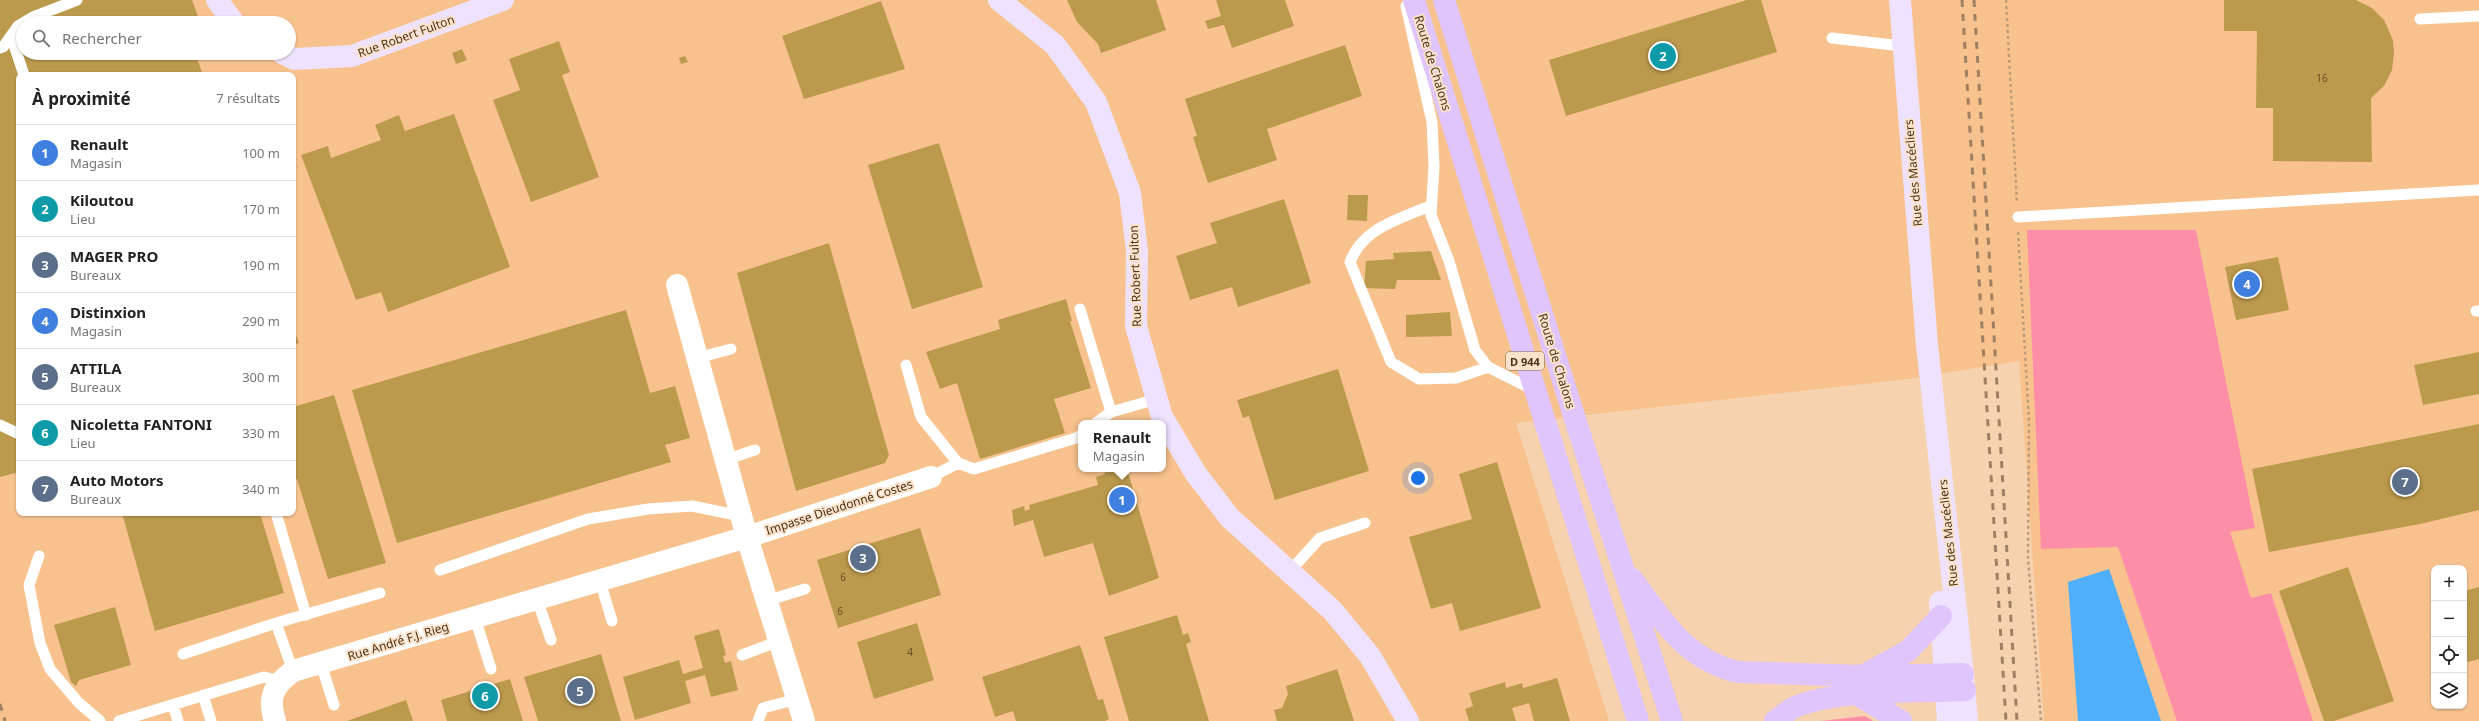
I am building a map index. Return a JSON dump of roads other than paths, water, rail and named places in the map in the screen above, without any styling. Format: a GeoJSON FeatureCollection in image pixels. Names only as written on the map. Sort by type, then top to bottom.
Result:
{"type":"FeatureCollection","features":[{"type":"Feature","properties":{"kind":"main road","name":"Route de Chalons"},"geometry":{"type":"LineString","coordinates":[[1414,0],[1638,721]]}},
{"type":"Feature","properties":{"kind":"main road","name":"Route de Chalons"},"geometry":{"type":"LineString","coordinates":[[1444,0],[1621,564],[1672,721]]}},
{"type":"Feature","properties":{"kind":"main road"},"geometry":{"type":"LineString","coordinates":[[1621,564],[1680,642],[1702,659],[1721,668],[1738,672],[1859,685],[1954,682]]}},
{"type":"Feature","properties":{"kind":"main road"},"geometry":{"type":"LineString","coordinates":[[1775,721],[1794,707],[1825,699],[1859,685],[1908,651],[1941,616]]}},
{"type":"Feature","properties":{"kind":"main road"},"geometry":{"type":"LineString","coordinates":[[1859,685],[1901,721]]}},
{"type":"Feature","properties":{"kind":"street"},"geometry":{"type":"LineString","coordinates":[[217,0],[229,16]]}},
{"type":"Feature","properties":{"kind":"street","name":"Rue Robert Fulton"},"geometry":{"type":"LineString","coordinates":[[296,59],[352,56],[503,0]]}},
{"type":"Feature","properties":{"kind":"street","name":"Rue Robert Fulton"},"geometry":{"type":"LineString","coordinates":[[999,0],[1055,45],[1096,102],[1130,193],[1137,251],[1136,326],[1164,420]]}},
{"type":"Feature","properties":{"kind":"street","name":"Rue des Macécliers"},"geometry":{"type":"LineString","coordinates":[[1900,0],[1902,46],[1954,682],[1948,721]]}},
{"type":"Feature","properties":{"kind":"street"},"geometry":{"type":"LineString","coordinates":[[676,285],[747,537],[804,721]]}},
{"type":"Feature","properties":{"kind":"street","name":"Rue des Macécliers"},"geometry":{"type":"LineString","coordinates":[[1927,346],[1941,616],[1954,682],[1967,721]]}},
{"type":"Feature","properties":{"kind":"street","name":"Rue Robert Fulton"},"geometry":{"type":"LineString","coordinates":[[1166,424],[1196,474],[1230,518],[1332,610],[1370,656],[1408,721]]}},
{"type":"Feature","properties":{"kind":"street","name":"Impasse Dieudonné Costes"},"geometry":{"type":"LineString","coordinates":[[747,537],[931,477]]}},
{"type":"Feature","properties":{"kind":"street","name":"Rue André F.J. Rieg"},"geometry":{"type":"LineString","coordinates":[[286,676],[321,664],[747,537]]}},
{"type":"Feature","properties":{"kind":"street"},"geometry":{"type":"LineString","coordinates":[[275,721],[271,697],[286,676]]}},
{"type":"Feature","properties":{"kind":"lane"},"geometry":{"type":"LineString","coordinates":[[36,16],[77,0]]}},
{"type":"Feature","properties":{"kind":"lane"},"geometry":{"type":"LineString","coordinates":[[1404,0],[1432,122],[1434,167],[1430,206],[1431,215],[1451,267],[1475,350],[1488,367],[1534,390]]}},
{"type":"Feature","properties":{"kind":"lane"},"geometry":{"type":"LineString","coordinates":[[2420,19],[2479,16]]}},
{"type":"Feature","properties":{"kind":"lane"},"geometry":{"type":"LineString","coordinates":[[0,48],[4,47],[16,29]]}},
{"type":"Feature","properties":{"kind":"lane"},"geometry":{"type":"LineString","coordinates":[[11,36],[16,51]]}},
{"type":"Feature","properties":{"kind":"lane"},"geometry":{"type":"LineString","coordinates":[[1832,38],[1902,46]]}},
{"type":"Feature","properties":{"kind":"lane"},"geometry":{"type":"LineString","coordinates":[[19,60],[23,72]]}},
{"type":"Feature","properties":{"kind":"lane"},"geometry":{"type":"LineString","coordinates":[[2018,217],[2479,190]]}},
{"type":"Feature","properties":{"kind":"lane"},"geometry":{"type":"LineString","coordinates":[[1430,206],[1385,224],[1367,235],[1355,250],[1350,262],[1391,362],[1419,379],[1456,378],[1488,367]]}},
{"type":"Feature","properties":{"kind":"lane"},"geometry":{"type":"LineString","coordinates":[[1080,309],[1111,412]]}},
{"type":"Feature","properties":{"kind":"lane"},"geometry":{"type":"LineString","coordinates":[[697,358],[731,348]]}},
{"type":"Feature","properties":{"kind":"lane"},"geometry":{"type":"LineString","coordinates":[[906,365],[921,417],[958,463],[974,469],[1078,437]]}},
{"type":"Feature","properties":{"kind":"lane"},"geometry":{"type":"LineString","coordinates":[[1100,420],[1111,412],[1157,398]]}},
{"type":"Feature","properties":{"kind":"lane"},"geometry":{"type":"LineString","coordinates":[[0,425],[16,433]]}},
{"type":"Feature","properties":{"kind":"lane"},"geometry":{"type":"LineString","coordinates":[[725,460],[755,450]]}},
{"type":"Feature","properties":{"kind":"lane"},"geometry":{"type":"LineString","coordinates":[[931,477],[958,463]]}},
{"type":"Feature","properties":{"kind":"lane"},"geometry":{"type":"LineString","coordinates":[[440,570],[588,519],[648,509],[692,506],[741,516]]}},
{"type":"Feature","properties":{"kind":"lane"},"geometry":{"type":"LineString","coordinates":[[277,516],[306,615]]}},
{"type":"Feature","properties":{"kind":"lane"},"geometry":{"type":"LineString","coordinates":[[1289,572],[1320,538],[1365,523]]}},
{"type":"Feature","properties":{"kind":"lane"},"geometry":{"type":"LineString","coordinates":[[39,556],[29,584],[40,643],[50,668],[79,703],[100,721]]}},
{"type":"Feature","properties":{"kind":"lane"},"geometry":{"type":"LineString","coordinates":[[600,581],[612,621]]}},
{"type":"Feature","properties":{"kind":"lane"},"geometry":{"type":"LineString","coordinates":[[766,601],[805,589]]}},
{"type":"Feature","properties":{"kind":"lane"},"geometry":{"type":"LineString","coordinates":[[183,654],[276,623],[380,593]]}},
{"type":"Feature","properties":{"kind":"lane"},"geometry":{"type":"LineString","coordinates":[[537,600],[551,640]]}},
{"type":"Feature","properties":{"kind":"lane"},"geometry":{"type":"LineString","coordinates":[[476,618],[491,669]]}},
{"type":"Feature","properties":{"kind":"lane"},"geometry":{"type":"LineString","coordinates":[[120,721],[264,677],[286,676],[276,623]]}},
{"type":"Feature","properties":{"kind":"lane"},"geometry":{"type":"LineString","coordinates":[[742,655],[779,641]]}},
{"type":"Feature","properties":{"kind":"lane"},"geometry":{"type":"LineString","coordinates":[[321,664],[334,705]]}},
{"type":"Feature","properties":{"kind":"lane"},"geometry":{"type":"LineString","coordinates":[[203,695],[211,721]]}},
{"type":"Feature","properties":{"kind":"lane"},"geometry":{"type":"LineString","coordinates":[[758,721],[763,708],[797,699]]}},
{"type":"Feature","properties":{"kind":"lane"},"geometry":{"type":"LineString","coordinates":[[173,705],[178,721]]}},
{"type":"Feature","properties":{"kind":"water"},"geometry":{"type":"Polygon","coordinates":[[[2109,569],[2161,721],[2078,721],[2068,582],[2109,569]]]}},
{"type":"Feature","properties":{"kind":"railway"},"geometry":{"type":"LineString","coordinates":[[1962,0],[2006,721]]}},
{"type":"Feature","properties":{"kind":"railway"},"geometry":{"type":"LineString","coordinates":[[1974,0],[2017,721]]}},
{"type":"Feature","properties":{"kind":"railway"},"geometry":{"type":"LineString","coordinates":[[0,704],[5,721]]}},
{"type":"Feature","properties":{"kind":"place","name":"Kiloutou"},"geometry":{"type":"Point","coordinates":[1663,56]}},
{"type":"Feature","properties":{"kind":"place","name":"Distinxion"},"geometry":{"type":"Point","coordinates":[2247,284]}},
{"type":"Feature","properties":{"kind":"place","name":"Auto Motors"},"geometry":{"type":"Point","coordinates":[2405,482]}},
{"type":"Feature","properties":{"kind":"place","name":"Renault"},"geometry":{"type":"Point","coordinates":[1122,500]}},
{"type":"Feature","properties":{"kind":"place","name":"MAGER PRO"},"geometry":{"type":"Point","coordinates":[863,558]}},
{"type":"Feature","properties":{"kind":"place","name":"ATTILA"},"geometry":{"type":"Point","coordinates":[580,691]}},
{"type":"Feature","properties":{"kind":"place","name":"Nicoletta FANTONI"},"geometry":{"type":"Point","coordinates":[485,696]}}]}
